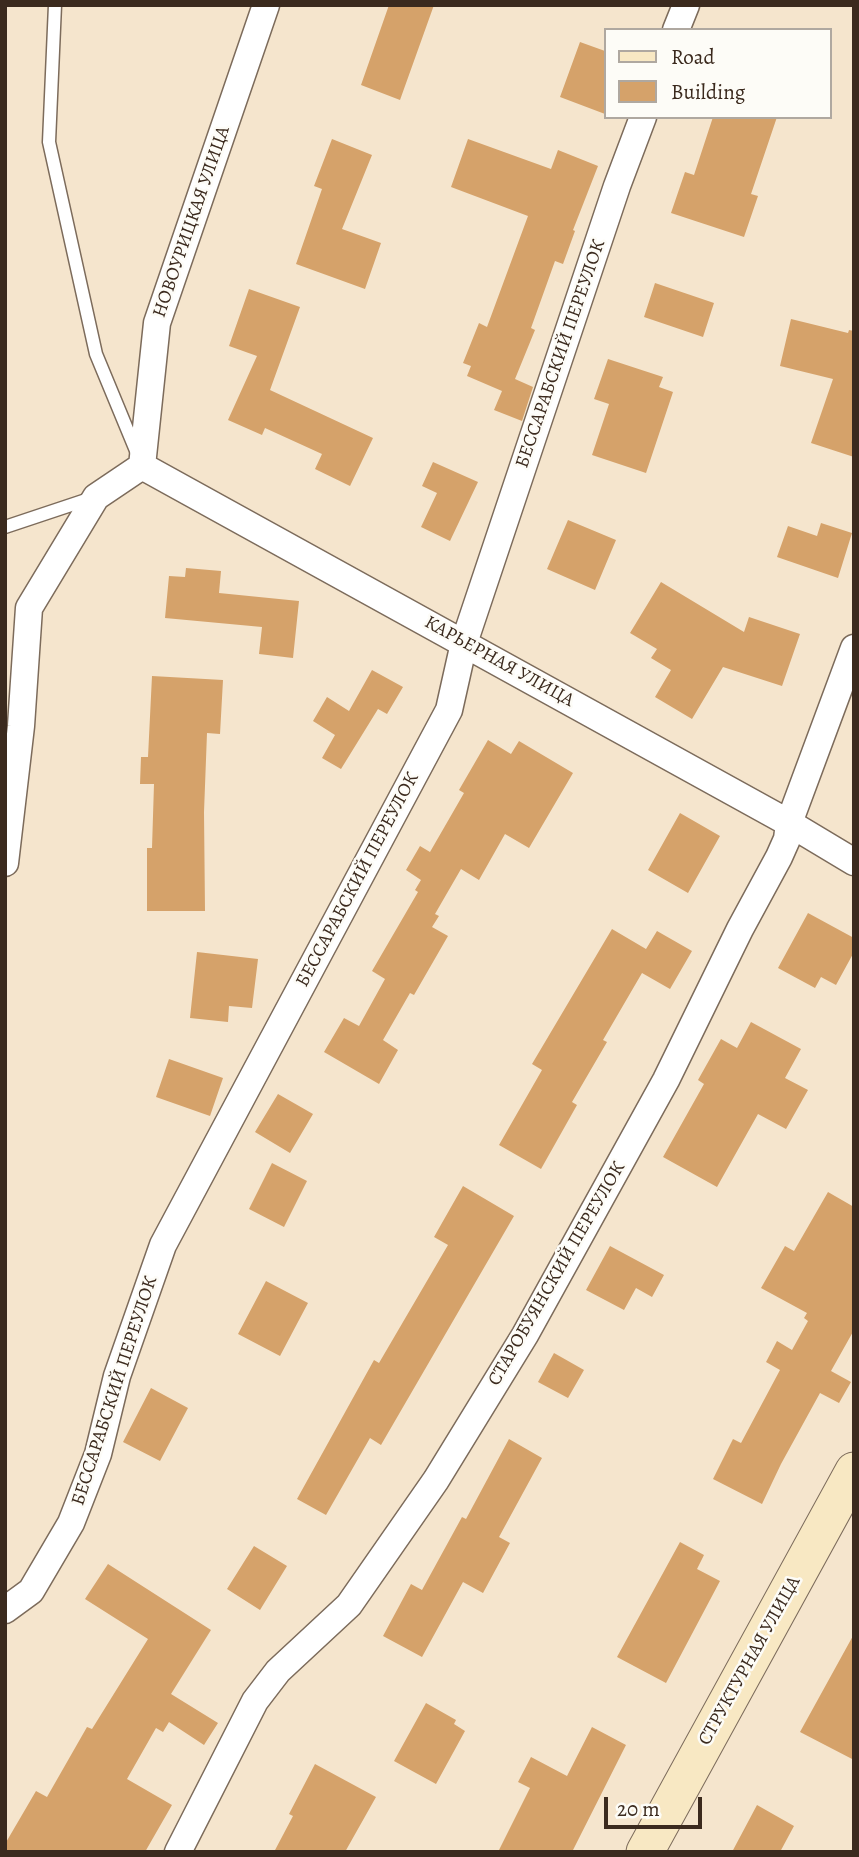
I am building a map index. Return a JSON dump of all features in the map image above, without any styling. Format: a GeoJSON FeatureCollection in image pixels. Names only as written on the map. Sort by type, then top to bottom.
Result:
{"type":"FeatureCollection","features":[{"type":"Feature","properties":{"kind":"main road","name":"СТРУКТУРНАЯ УЛИЦА"},"geometry":{"type":"LineString","coordinates":[[645,1852],[854,1471]]}},
{"type":"Feature","properties":{"kind":"street","name":"НОВОУРИЦКАЯ УЛИЦА"},"geometry":{"type":"LineString","coordinates":[[142,466],[157,323],[267,5]]}},
{"type":"Feature","properties":{"kind":"street"},"geometry":{"type":"LineString","coordinates":[[677,28],[685,5]]}},
{"type":"Feature","properties":{"kind":"street","name":"БЕССАРАБСКИЙ ПЕРЕУЛОК"},"geometry":{"type":"LineString","coordinates":[[5,1610],[31,1591],[71,1522],[98,1454],[117,1376],[163,1245],[449,710],[464,643],[617,186],[642,119]]}},
{"type":"Feature","properties":{"kind":"street"},"geometry":{"type":"LineString","coordinates":[[5,863],[21,726],[29,608],[96,497],[142,466]]}},
{"type":"Feature","properties":{"kind":"street","name":"КАРЬЕРНАЯ УЛИЦА"},"geometry":{"type":"LineString","coordinates":[[142,466],[789,823],[854,862]]}},
{"type":"Feature","properties":{"kind":"street","name":"СТАРОБУЯНСКИЙ ПЕРЕУЛОК"},"geometry":{"type":"LineString","coordinates":[[178,1852],[255,1701],[278,1671],[349,1605],[436,1480],[525,1335],[666,1080],[740,929],[779,857],[854,648]]}},
{"type":"Feature","properties":{"kind":"lane"},"geometry":{"type":"LineString","coordinates":[[55,5],[48,142],[96,354],[142,466]]}},
{"type":"Feature","properties":{"kind":"lane"},"geometry":{"type":"LineString","coordinates":[[5,527],[96,497]]}},
{"type":"Feature","properties":{"kind":"building"},"geometry":{"type":"Polygon","coordinates":[[[389,5],[434,5],[400,100],[361,85],[389,5]]]}},
{"type":"Feature","properties":{"kind":"building"},"geometry":{"type":"Polygon","coordinates":[[[580,42],[604,51],[604,114],[560,97],[580,42]]]}},
{"type":"Feature","properties":{"kind":"building"},"geometry":{"type":"Polygon","coordinates":[[[712,119],[776,119],[751,194],[758,196],[744,237],[671,213],[685,172],[694,175],[712,119]]]}},
{"type":"Feature","properties":{"kind":"building"},"geometry":{"type":"Polygon","coordinates":[[[332,139],[372,155],[342,229],[381,243],[365,289],[296,264],[322,189],[314,186],[332,139]]]}},
{"type":"Feature","properties":{"kind":"building"},"geometry":{"type":"Polygon","coordinates":[[[468,139],[551,169],[558,150],[598,166],[563,264],[555,261],[531,328],[535,330],[515,379],[533,387],[522,421],[494,410],[502,391],[467,376],[471,366],[463,363],[479,323],[487,327],[528,216],[451,187],[468,139]]]}},
{"type":"Feature","properties":{"kind":"building"},"geometry":{"type":"Polygon","coordinates":[[[655,283],[714,303],[703,337],[644,317],[655,283]]]}},
{"type":"Feature","properties":{"kind":"building"},"geometry":{"type":"Polygon","coordinates":[[[249,289],[300,307],[270,390],[373,438],[350,486],[315,469],[322,454],[265,428],[262,435],[228,420],[257,356],[229,346],[249,289]]]}},
{"type":"Feature","properties":{"kind":"building"},"geometry":{"type":"Polygon","coordinates":[[[791,319],[848,333],[849,330],[854,331],[854,457],[811,443],[833,379],[780,366],[791,319]]]}},
{"type":"Feature","properties":{"kind":"building"},"geometry":{"type":"Polygon","coordinates":[[[608,359],[663,377],[659,387],[673,392],[646,473],[592,455],[609,404],[594,399],[608,359]]]}},
{"type":"Feature","properties":{"kind":"building"},"geometry":{"type":"Polygon","coordinates":[[[433,462],[478,482],[450,541],[421,527],[437,493],[422,486],[433,462]]]}},
{"type":"Feature","properties":{"kind":"building"},"geometry":{"type":"Polygon","coordinates":[[[568,520],[616,540],[595,590],[547,569],[568,520]]]}},
{"type":"Feature","properties":{"kind":"building"},"geometry":{"type":"Polygon","coordinates":[[[821,523],[852,533],[838,578],[777,557],[788,526],[817,536],[821,523]]]}},
{"type":"Feature","properties":{"kind":"building"},"geometry":{"type":"Polygon","coordinates":[[[186,568],[221,571],[219,593],[299,601],[293,658],[259,654],[262,627],[165,618],[169,576],[185,577],[186,568]]]}},
{"type":"Feature","properties":{"kind":"building"},"geometry":{"type":"Polygon","coordinates":[[[661,582],[744,632],[749,617],[800,634],[782,686],[723,667],[692,719],[655,697],[671,670],[651,658],[657,649],[630,633],[661,582]]]}},
{"type":"Feature","properties":{"kind":"building"},"geometry":{"type":"Polygon","coordinates":[[[372,670],[403,687],[387,714],[378,709],[341,769],[322,758],[335,735],[313,721],[327,697],[349,711],[372,670]]]}},
{"type":"Feature","properties":{"kind":"building"},"geometry":{"type":"Polygon","coordinates":[[[152,676],[223,680],[220,734],[207,733],[204,812],[205,911],[147,911],[147,848],[152,848],[154,784],[140,784],[141,757],[148,757],[152,676]]]}},
{"type":"Feature","properties":{"kind":"building"},"geometry":{"type":"Polygon","coordinates":[[[488,740],[511,754],[519,741],[573,773],[529,848],[505,834],[479,880],[461,869],[435,914],[439,916],[432,927],[448,936],[414,995],[410,993],[383,1040],[398,1050],[379,1084],[324,1052],[344,1018],[359,1026],[385,979],[372,971],[418,892],[415,890],[421,880],[406,870],[420,846],[430,852],[464,793],[459,790],[488,740]]]}},
{"type":"Feature","properties":{"kind":"building"},"geometry":{"type":"Polygon","coordinates":[[[680,813],[720,836],[688,893],[648,870],[680,813]]]}},
{"type":"Feature","properties":{"kind":"building"},"geometry":{"type":"Polygon","coordinates":[[[808,913],[854,938],[854,952],[836,985],[821,977],[815,988],[778,968],[808,913]]]}},
{"type":"Feature","properties":{"kind":"building"},"geometry":{"type":"Polygon","coordinates":[[[612,929],[646,949],[657,931],[692,951],[670,989],[642,973],[603,1040],[607,1042],[572,1102],[577,1105],[541,1169],[499,1145],[542,1070],[532,1064],[612,929]]]}},
{"type":"Feature","properties":{"kind":"building"},"geometry":{"type":"Polygon","coordinates":[[[197,952],[258,959],[252,1008],[229,1006],[228,1022],[190,1018],[197,952]]]}},
{"type":"Feature","properties":{"kind":"building"},"geometry":{"type":"Polygon","coordinates":[[[751,1022],[801,1049],[785,1078],[808,1090],[786,1129],[758,1114],[717,1187],[663,1157],[704,1084],[698,1080],[721,1039],[737,1048],[751,1022]]]}},
{"type":"Feature","properties":{"kind":"building"},"geometry":{"type":"Polygon","coordinates":[[[169,1059],[223,1078],[210,1116],[156,1097],[169,1059]]]}},
{"type":"Feature","properties":{"kind":"building"},"geometry":{"type":"Polygon","coordinates":[[[278,1094],[313,1114],[290,1153],[255,1132],[278,1094]]]}},
{"type":"Feature","properties":{"kind":"building"},"geometry":{"type":"Polygon","coordinates":[[[272,1163],[307,1181],[284,1227],[249,1209],[272,1163]]]}},
{"type":"Feature","properties":{"kind":"building"},"geometry":{"type":"Polygon","coordinates":[[[463,1186],[514,1216],[381,1445],[370,1438],[326,1515],[297,1499],[374,1360],[379,1363],[448,1245],[434,1237],[463,1186]]]}},
{"type":"Feature","properties":{"kind":"building"},"geometry":{"type":"Polygon","coordinates":[[[828,1192],[854,1207],[854,1330],[831,1371],[851,1382],[839,1403],[820,1393],[762,1504],[713,1479],[733,1439],[741,1443],[780,1370],[766,1362],[777,1341],[792,1350],[808,1321],[804,1318],[807,1313],[761,1288],[785,1246],[794,1251],[828,1192]]]}},
{"type":"Feature","properties":{"kind":"building"},"geometry":{"type":"Polygon","coordinates":[[[610,1246],[664,1275],[652,1297],[636,1288],[624,1310],[586,1290],[610,1246]]]}},
{"type":"Feature","properties":{"kind":"building"},"geometry":{"type":"Polygon","coordinates":[[[266,1281],[308,1303],[280,1356],[238,1334],[266,1281]]]}},
{"type":"Feature","properties":{"kind":"building"},"geometry":{"type":"Polygon","coordinates":[[[554,1353],[584,1370],[568,1398],[538,1382],[554,1353]]]}},
{"type":"Feature","properties":{"kind":"building"},"geometry":{"type":"Polygon","coordinates":[[[151,1388],[188,1408],[160,1461],[123,1442],[151,1388]]]}},
{"type":"Feature","properties":{"kind":"building"},"geometry":{"type":"Polygon","coordinates":[[[509,1439],[542,1458],[499,1537],[510,1543],[483,1593],[463,1582],[422,1657],[383,1636],[411,1584],[422,1590],[462,1517],[466,1519],[509,1439]]]}},
{"type":"Feature","properties":{"kind":"building"},"geometry":{"type":"Polygon","coordinates":[[[680,1542],[704,1555],[697,1569],[720,1581],[666,1683],[617,1657],[680,1542]]]}},
{"type":"Feature","properties":{"kind":"building"},"geometry":{"type":"Polygon","coordinates":[[[254,1546],[287,1566],[260,1610],[227,1589],[254,1546]]]}},
{"type":"Feature","properties":{"kind":"building"},"geometry":{"type":"Polygon","coordinates":[[[108,1564],[211,1630],[171,1694],[218,1723],[204,1745],[169,1722],[163,1732],[156,1728],[127,1779],[172,1805],[145,1852],[5,1852],[5,1844],[36,1791],[47,1797],[87,1727],[92,1729],[148,1639],[85,1599],[108,1564]]]}},
{"type":"Feature","properties":{"kind":"building"},"geometry":{"type":"Polygon","coordinates":[[[854,1634],[854,1760],[800,1732],[854,1634]]]}},
{"type":"Feature","properties":{"kind":"building"},"geometry":{"type":"Polygon","coordinates":[[[426,1703],[456,1720],[454,1724],[465,1731],[436,1784],[394,1761],[426,1703]]]}},
{"type":"Feature","properties":{"kind":"building"},"geometry":{"type":"Polygon","coordinates":[[[592,1727],[626,1745],[572,1852],[498,1852],[530,1788],[518,1782],[531,1757],[567,1776],[592,1727]]]}},
{"type":"Feature","properties":{"kind":"building"},"geometry":{"type":"Polygon","coordinates":[[[315,1764],[376,1797],[345,1852],[274,1852],[293,1816],[289,1814],[315,1764]]]}},
{"type":"Feature","properties":{"kind":"building"},"geometry":{"type":"Polygon","coordinates":[[[757,1805],[794,1826],[780,1852],[732,1852],[757,1805]]]}}]}
